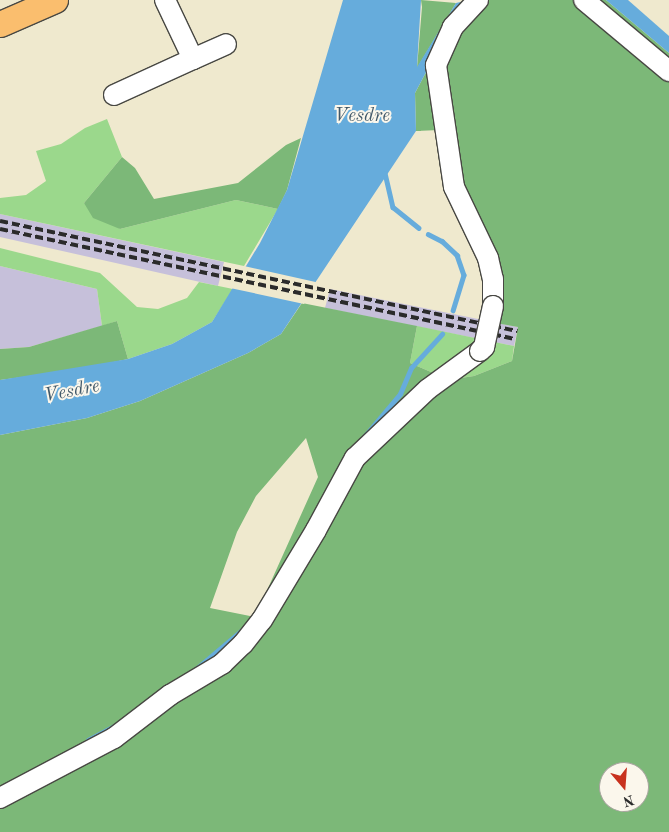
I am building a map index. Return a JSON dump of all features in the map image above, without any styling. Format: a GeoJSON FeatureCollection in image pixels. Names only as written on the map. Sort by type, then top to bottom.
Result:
{"type":"FeatureCollection","features":[{"type":"Feature","properties":{"kind":"main road"},"geometry":{"type":"LineString","coordinates":[[0,24],[55,0]]}},
{"type":"Feature","properties":{"kind":"street"},"geometry":{"type":"LineString","coordinates":[[165,0],[192,59]]}},
{"type":"Feature","properties":{"kind":"street"},"geometry":{"type":"LineString","coordinates":[[0,798],[114,738],[170,695],[222,664],[243,644],[262,620],[311,538],[355,458],[428,389],[484,347],[493,306],[494,279],[488,258],[459,204],[445,129],[436,64],[453,27],[478,0]]}},
{"type":"Feature","properties":{"kind":"street"},"geometry":{"type":"LineString","coordinates":[[584,0],[669,71]]}},
{"type":"Feature","properties":{"kind":"street"},"geometry":{"type":"LineString","coordinates":[[114,95],[226,44]]}},
{"type":"Feature","properties":{"kind":"shaded area"},"geometry":{"type":"Polygon","coordinates":[[[0,214],[224,262],[218,286],[0,237],[0,214]]]}},
{"type":"Feature","properties":{"kind":"shaded area"},"geometry":{"type":"Polygon","coordinates":[[[0,266],[97,289],[102,326],[29,347],[0,349],[0,266]]]}},
{"type":"Feature","properties":{"kind":"shaded area"},"geometry":{"type":"Polygon","coordinates":[[[330,289],[518,327],[514,346],[325,308],[330,289]]]}},
{"type":"Feature","properties":{"kind":"green space"},"geometry":{"type":"Polygon","coordinates":[[[421,0],[456,3],[417,68],[422,7],[421,0]]]}},
{"type":"Feature","properties":{"kind":"green space"},"geometry":{"type":"Polygon","coordinates":[[[469,0],[606,0],[669,53],[669,832],[0,832],[0,435],[87,418],[140,401],[248,353],[281,334],[302,303],[417,326],[410,363],[438,375],[454,379],[474,376],[512,361],[518,327],[484,321],[490,279],[439,130],[416,131],[415,93],[460,8],[469,0]],[[306,438],[256,496],[237,532],[210,608],[255,617],[318,477],[306,438]]]}},
{"type":"Feature","properties":{"kind":"green space"},"geometry":{"type":"Polygon","coordinates":[[[107,119],[122,157],[84,203],[120,229],[236,200],[278,209],[244,266],[0,214],[0,198],[26,195],[46,181],[36,151],[61,144],[85,128],[107,119]]]}},
{"type":"Feature","properties":{"kind":"green space"},"geometry":{"type":"Polygon","coordinates":[[[301,138],[287,190],[278,209],[236,200],[120,229],[93,218],[84,203],[122,157],[135,168],[154,199],[238,183],[286,145],[301,138]]]}},
{"type":"Feature","properties":{"kind":"green space"},"geometry":{"type":"Polygon","coordinates":[[[0,248],[100,273],[137,307],[158,309],[187,298],[199,282],[233,289],[212,322],[172,344],[128,359],[117,321],[102,326],[97,289],[0,266],[0,248]]]}},
{"type":"Feature","properties":{"kind":"green space"},"geometry":{"type":"Polygon","coordinates":[[[117,321],[128,359],[77,370],[0,380],[0,349],[29,347],[117,321]]]}},
{"type":"Feature","properties":{"kind":"green space"},"geometry":{"type":"Polygon","coordinates":[[[417,326],[514,346],[512,361],[474,376],[454,379],[438,375],[410,363],[417,326]]]}},
{"type":"Feature","properties":{"kind":"water","name":"Vesdre"},"geometry":{"type":"Polygon","coordinates":[[[343,0],[421,0],[417,67],[456,3],[469,0],[460,8],[415,93],[416,131],[281,334],[248,353],[140,401],[87,418],[0,435],[0,380],[128,359],[172,344],[212,322],[260,243],[287,190],[343,0]]]}},
{"type":"Feature","properties":{"kind":"water"},"geometry":{"type":"Polygon","coordinates":[[[606,0],[628,0],[669,36],[669,53],[606,0]]]}},
{"type":"Feature","properties":{"kind":"pier"},"geometry":{"type":"Polygon","coordinates":[[[242,266],[320,283],[304,304],[230,288],[242,266]]]}},
{"type":"Feature","properties":{"kind":"waterway"},"geometry":{"type":"LineString","coordinates":[[385,173],[393,207],[419,228]]}},
{"type":"Feature","properties":{"kind":"waterway"},"geometry":{"type":"LineString","coordinates":[[428,234],[442,241],[457,255],[464,275],[453,310]]}},
{"type":"Feature","properties":{"kind":"waterway"},"geometry":{"type":"LineString","coordinates":[[364,437],[400,394],[411,368],[442,334]]}},
{"type":"Feature","properties":{"kind":"waterway"},"geometry":{"type":"LineString","coordinates":[[196,669],[242,630]]}},
{"type":"Feature","properties":{"kind":"waterway"},"geometry":{"type":"LineString","coordinates":[[88,740],[116,725]]}},
{"type":"Feature","properties":{"kind":"railway"},"geometry":{"type":"LineString","coordinates":[[0,221],[517,331]]}},
{"type":"Feature","properties":{"kind":"railway"},"geometry":{"type":"LineString","coordinates":[[0,229],[515,339]]}}]}
